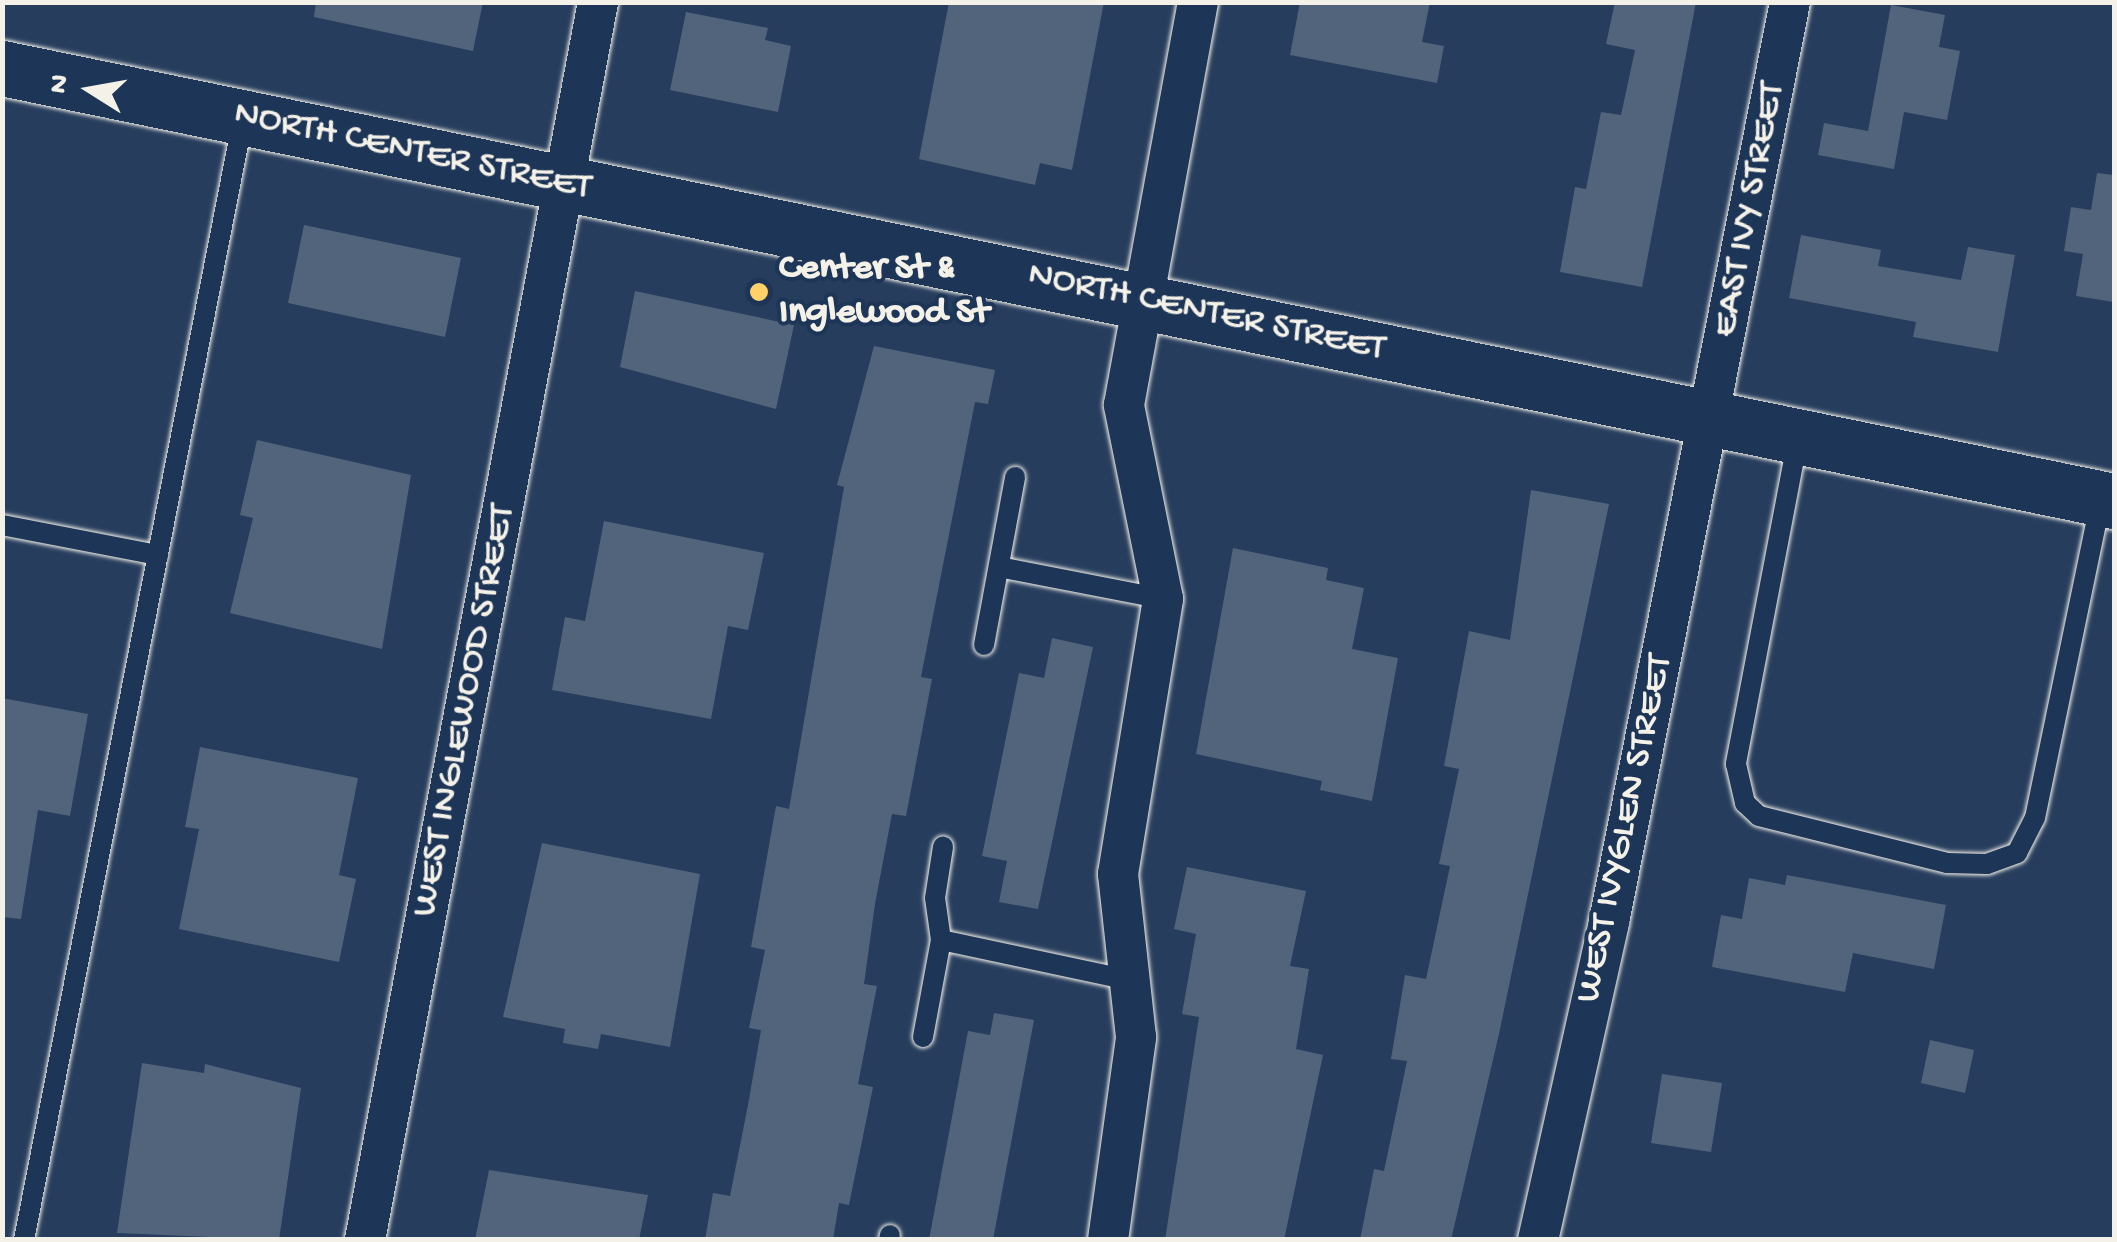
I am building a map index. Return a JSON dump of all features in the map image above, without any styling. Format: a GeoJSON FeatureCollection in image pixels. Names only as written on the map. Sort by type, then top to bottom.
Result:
{"type":"FeatureCollection","features":[{"type":"Feature","properties":{"kind":"street","name":"WEST INGLEWOOD STREET"},"geometry":{"type":"LineString","coordinates":[[366,1240],[598,2]]}},
{"type":"Feature","properties":{"kind":"street"},"geometry":{"type":"LineString","coordinates":[[1108,1240],[1133,1094],[1129,980],[1118,874],[1163,600],[1124,405],[1198,2]]}},
{"type":"Feature","properties":{"kind":"street","name":"EAST IVY STREET"},"geometry":{"type":"LineString","coordinates":[[1710,418],[1790,2]]}},
{"type":"Feature","properties":{"kind":"street","name":"NORTH CENTER STREET"},"geometry":{"type":"LineString","coordinates":[[2,68],[2108,500]]}},
{"type":"Feature","properties":{"kind":"street","name":"WEST IVYGLEN STREET"},"geometry":{"type":"LineString","coordinates":[[1538,1240],[1710,418]]}},
{"type":"Feature","properties":{"kind":"lane"},"geometry":{"type":"LineString","coordinates":[[24,1240],[243,118]]}},
{"type":"Feature","properties":{"kind":"lane"},"geometry":{"type":"LineString","coordinates":[[1799,436],[1736,764],[1745,803],[1760,816],[1947,863],[1987,864],[2017,853],[2035,818],[2108,500]]}},
{"type":"Feature","properties":{"kind":"lane"},"geometry":{"type":"LineString","coordinates":[[984,644],[1015,477]]}},
{"type":"Feature","properties":{"kind":"lane"},"geometry":{"type":"LineString","coordinates":[[2,525],[158,555]]}},
{"type":"Feature","properties":{"kind":"lane"},"geometry":{"type":"LineString","coordinates":[[999,567],[1163,600]]}},
{"type":"Feature","properties":{"kind":"lane"},"geometry":{"type":"LineString","coordinates":[[923,1037],[941,940],[935,898],[943,847]]}},
{"type":"Feature","properties":{"kind":"lane"},"geometry":{"type":"LineString","coordinates":[[941,940],[1129,980]]}},
{"type":"Feature","properties":{"kind":"building"},"geometry":{"type":"Polygon","coordinates":[[[316,2],[483,2],[473,51],[314,17],[316,2]]]}},
{"type":"Feature","properties":{"kind":"building"},"geometry":{"type":"Polygon","coordinates":[[[949,2],[1104,2],[1072,170],[1040,163],[1035,185],[919,159],[949,2]]]}},
{"type":"Feature","properties":{"kind":"building"},"geometry":{"type":"Polygon","coordinates":[[[1300,2],[1430,2],[1422,42],[1444,46],[1437,83],[1290,55],[1300,2]]]}},
{"type":"Feature","properties":{"kind":"building"},"geometry":{"type":"Polygon","coordinates":[[[1615,2],[1696,2],[1642,287],[1560,272],[1575,187],[1586,189],[1601,112],[1621,115],[1635,50],[1606,44],[1615,2]]]}},
{"type":"Feature","properties":{"kind":"building"},"geometry":{"type":"Polygon","coordinates":[[[1891,5],[1945,15],[1939,47],[1960,51],[1947,120],[1904,112],[1894,169],[1818,155],[1824,123],[1868,131],[1891,5]]]}},
{"type":"Feature","properties":{"kind":"building"},"geometry":{"type":"Polygon","coordinates":[[[686,12],[768,28],[765,40],[791,46],[778,112],[670,90],[686,12]]]}},
{"type":"Feature","properties":{"kind":"building"},"geometry":{"type":"Polygon","coordinates":[[[2097,173],[2114,175],[2114,302],[2076,296],[2083,254],[2064,251],[2071,207],[2091,210],[2097,173]]]}},
{"type":"Feature","properties":{"kind":"building"},"geometry":{"type":"Polygon","coordinates":[[[304,225],[461,258],[445,337],[288,303],[304,225]]]}},
{"type":"Feature","properties":{"kind":"building"},"geometry":{"type":"Polygon","coordinates":[[[1801,235],[1881,250],[1878,266],[1961,280],[1968,247],[2015,255],[1998,352],[1913,337],[1916,322],[1789,298],[1801,235]]]}},
{"type":"Feature","properties":{"kind":"building"},"geometry":{"type":"Polygon","coordinates":[[[635,291],[794,325],[776,409],[620,367],[635,291]]]}},
{"type":"Feature","properties":{"kind":"building"},"geometry":{"type":"Polygon","coordinates":[[[874,346],[995,370],[988,404],[975,402],[921,677],[932,679],[906,816],[892,814],[875,904],[864,984],[877,986],[858,1084],[873,1087],[849,1205],[839,1203],[833,1240],[705,1240],[713,1193],[730,1196],[748,1105],[761,1030],[749,1028],[765,950],[751,947],[776,806],[789,809],[844,487],[837,485],[874,346]]]}},
{"type":"Feature","properties":{"kind":"building"},"geometry":{"type":"Polygon","coordinates":[[[257,440],[411,475],[382,649],[230,613],[253,518],[240,515],[257,440]]]}},
{"type":"Feature","properties":{"kind":"building"},"geometry":{"type":"Polygon","coordinates":[[[1531,490],[1609,504],[1499,1034],[1451,1240],[1360,1240],[1374,1169],[1384,1171],[1407,1061],[1391,1059],[1405,975],[1426,979],[1450,866],[1439,864],[1459,769],[1444,766],[1469,631],[1510,640],[1531,490]]]}},
{"type":"Feature","properties":{"kind":"building"},"geometry":{"type":"Polygon","coordinates":[[[604,521],[764,553],[748,630],[728,626],[711,719],[552,690],[565,617],[585,621],[604,521]]]}},
{"type":"Feature","properties":{"kind":"building"},"geometry":{"type":"Polygon","coordinates":[[[1233,548],[1328,568],[1326,580],[1364,588],[1352,649],[1398,658],[1372,801],[1320,790],[1322,781],[1196,754],[1233,548]]]}},
{"type":"Feature","properties":{"kind":"building"},"geometry":{"type":"Polygon","coordinates":[[[1052,638],[1093,647],[1038,909],[999,902],[1007,861],[982,856],[1019,673],[1044,678],[1052,638]]]}},
{"type":"Feature","properties":{"kind":"building"},"geometry":{"type":"Polygon","coordinates":[[[2,698],[88,714],[70,816],[38,810],[21,919],[2,917],[2,698]]]}},
{"type":"Feature","properties":{"kind":"building"},"geometry":{"type":"Polygon","coordinates":[[[200,747],[358,778],[339,875],[356,879],[339,962],[179,929],[199,829],[185,827],[200,747]]]}},
{"type":"Feature","properties":{"kind":"building"},"geometry":{"type":"Polygon","coordinates":[[[542,843],[700,874],[670,1047],[601,1034],[598,1049],[563,1043],[565,1029],[503,1017],[542,843]]]}},
{"type":"Feature","properties":{"kind":"building"},"geometry":{"type":"Polygon","coordinates":[[[1187,867],[1306,891],[1290,966],[1309,969],[1296,1049],[1323,1055],[1284,1240],[1165,1240],[1199,1017],[1182,1014],[1196,934],[1174,929],[1187,867]]]}},
{"type":"Feature","properties":{"kind":"building"},"geometry":{"type":"Polygon","coordinates":[[[1787,875],[1946,905],[1934,969],[1853,953],[1845,992],[1712,967],[1721,915],[1742,919],[1749,878],[1785,885],[1787,875]]]}},
{"type":"Feature","properties":{"kind":"building"},"geometry":{"type":"Polygon","coordinates":[[[994,1013],[1034,1020],[993,1240],[929,1240],[968,1031],[990,1035],[994,1013]]]}},
{"type":"Feature","properties":{"kind":"building"},"geometry":{"type":"Polygon","coordinates":[[[1930,1040],[1974,1050],[1965,1093],[1921,1083],[1930,1040]]]}},
{"type":"Feature","properties":{"kind":"building"},"geometry":{"type":"Polygon","coordinates":[[[142,1063],[204,1073],[205,1064],[301,1088],[279,1240],[117,1233],[142,1063]]]}},
{"type":"Feature","properties":{"kind":"building"},"geometry":{"type":"Polygon","coordinates":[[[1662,1074],[1722,1083],[1711,1152],[1651,1143],[1662,1074]]]}},
{"type":"Feature","properties":{"kind":"building"},"geometry":{"type":"Polygon","coordinates":[[[489,1170],[648,1195],[639,1240],[475,1240],[489,1170]]]}},
{"type":"Feature","properties":{"kind":"place","name":"Center St & Inglewood St"},"geometry":{"type":"Point","coordinates":[759,292]}}]}
